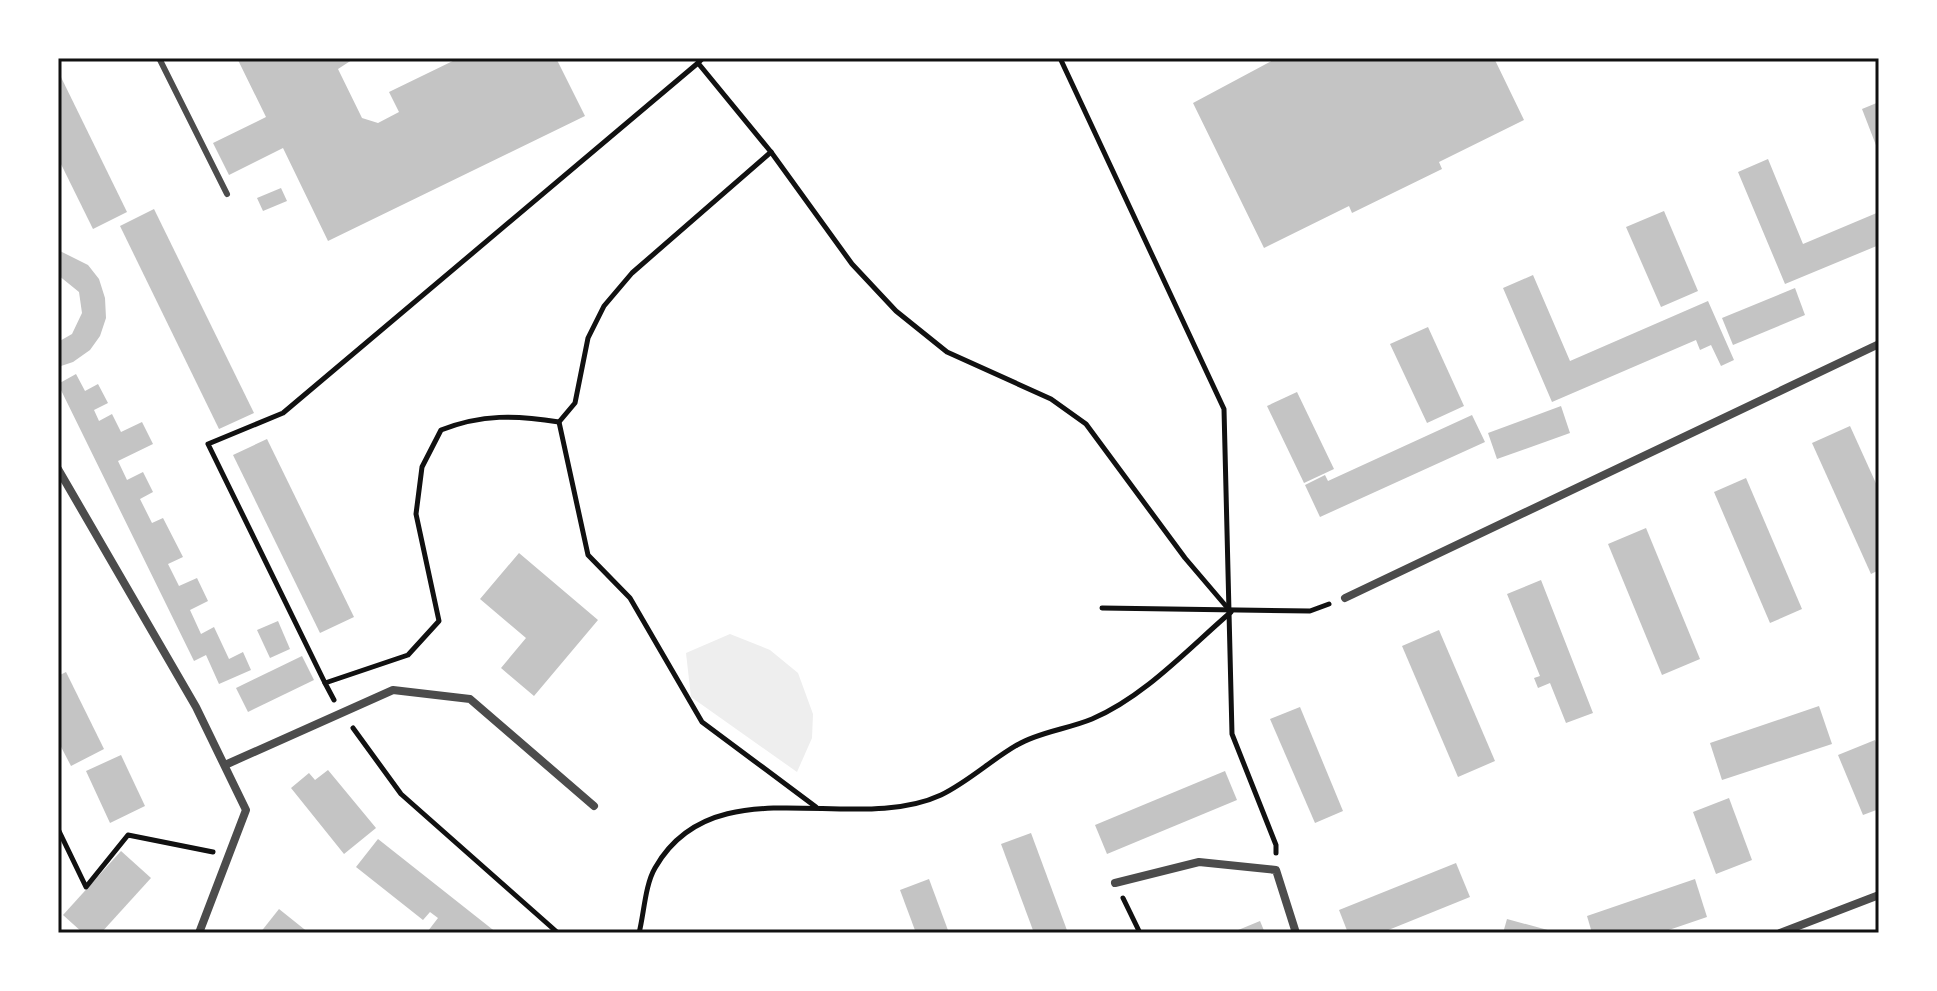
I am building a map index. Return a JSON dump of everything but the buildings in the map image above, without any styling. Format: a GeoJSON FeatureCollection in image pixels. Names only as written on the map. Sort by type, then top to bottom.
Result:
{"type":"FeatureCollection","features":[{"type":"Feature","properties":{"kind":"street"},"geometry":{"type":"LineString","coordinates":[[1345,598],[1879,344]]}},
{"type":"Feature","properties":{"kind":"street"},"geometry":{"type":"LineString","coordinates":[[58,469],[196,707],[246,810],[199,933]]}},
{"type":"Feature","properties":{"kind":"street"},"geometry":{"type":"LineString","coordinates":[[225,765],[393,690],[470,699],[594,806]]}},
{"type":"Feature","properties":{"kind":"street"},"geometry":{"type":"LineString","coordinates":[[1115,883],[1199,862],[1276,870],[1296,933]]}},
{"type":"Feature","properties":{"kind":"street"},"geometry":{"type":"LineString","coordinates":[[1780,933],[1879,895]]}},
{"type":"Feature","properties":{"kind":"lane"},"geometry":{"type":"LineString","coordinates":[[159,58],[227,194]]}},
{"type":"Feature","properties":{"kind":"path"},"geometry":{"type":"LineString","coordinates":[[1060,58],[1224,409],[1232,734],[1276,845],[1276,870]]}},
{"type":"Feature","properties":{"kind":"path"},"geometry":{"type":"LineString","coordinates":[[558,933],[401,794],[342,713],[208,444],[283,413],[701,60],[852,264],[896,311],[947,352],[1051,399],[1086,424],[1185,558],[1231,612]]}},
{"type":"Feature","properties":{"kind":"path"},"geometry":{"type":"LineString","coordinates":[[559,422],[575,403],[588,338],[604,306],[632,273],[771,152]]}},
{"type":"Feature","properties":{"kind":"path"},"geometry":{"type":"LineString","coordinates":[[325,683],[408,655],[439,621],[416,514],[422,467],[441,430],[468,419],[511,414],[559,422]]}},
{"type":"Feature","properties":{"kind":"path"},"geometry":{"type":"LineString","coordinates":[[559,422],[588,555],[630,598],[702,722],[817,807]]}},
{"type":"Feature","properties":{"kind":"path"},"geometry":{"type":"LineString","coordinates":[[1102,608],[1310,611],[1345,598]]}},
{"type":"Feature","properties":{"kind":"path"},"geometry":{"type":"LineString","coordinates":[[639,933],[654,869],[680,839],[720,815],[773,807],[891,809],[941,795],[1020,743],[1094,719],[1145,687],[1231,612]]}},
{"type":"Feature","properties":{"kind":"path"},"geometry":{"type":"LineString","coordinates":[[58,829],[86,887],[128,835],[229,855]]}},
{"type":"Feature","properties":{"kind":"path"},"geometry":{"type":"LineString","coordinates":[[1115,883],[1140,933]]}},
{"type":"Feature","properties":{"kind":"shaded area"},"geometry":{"type":"Polygon","coordinates":[[[730,634],[770,650],[798,673],[813,714],[812,738],[797,772],[691,697],[686,653],[730,634]]]}}]}
